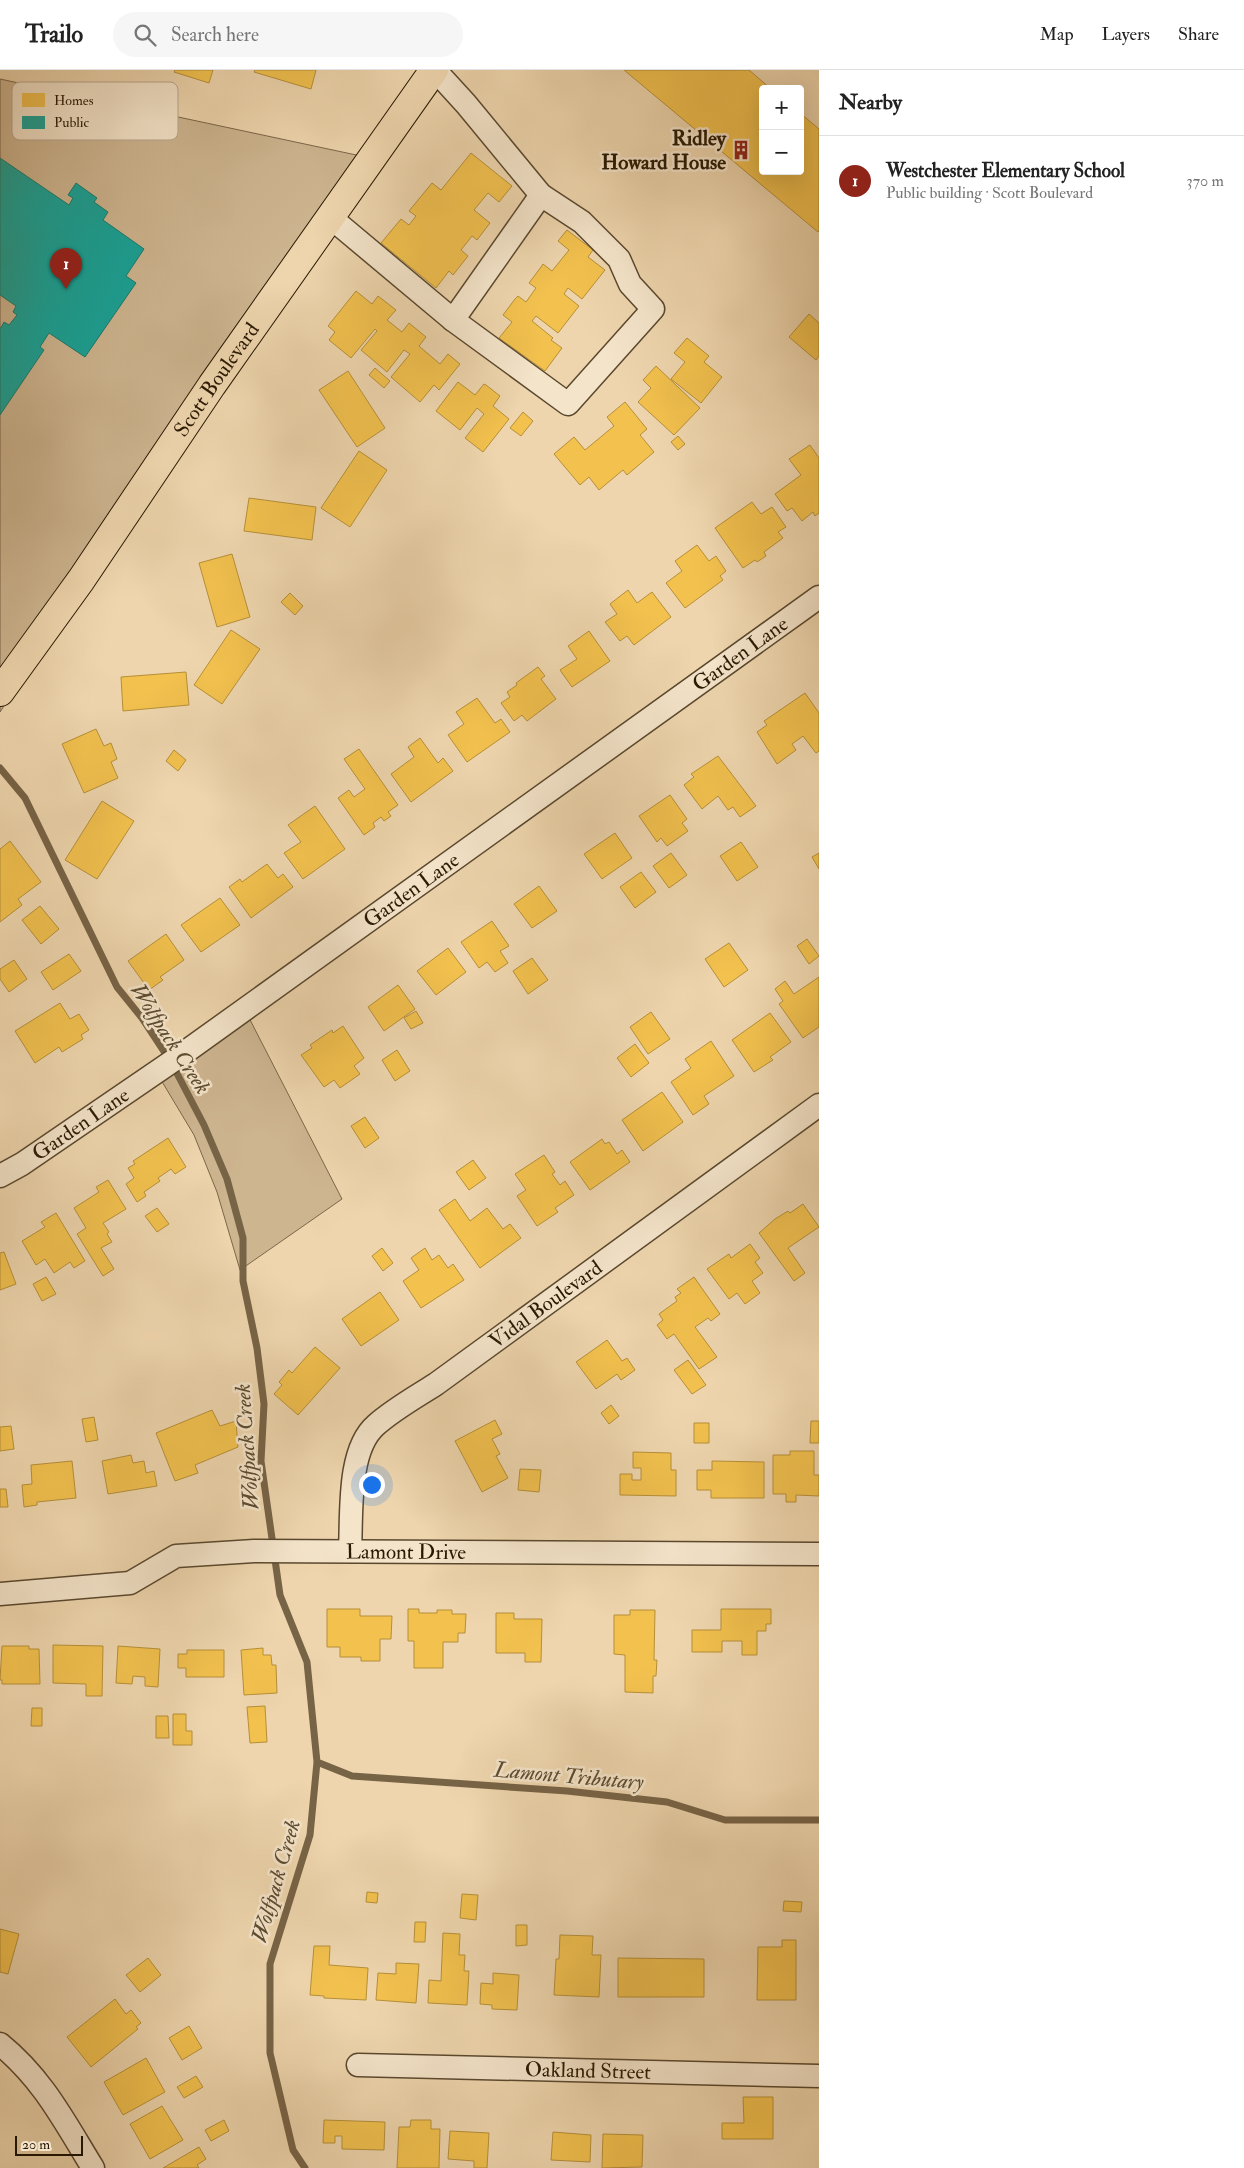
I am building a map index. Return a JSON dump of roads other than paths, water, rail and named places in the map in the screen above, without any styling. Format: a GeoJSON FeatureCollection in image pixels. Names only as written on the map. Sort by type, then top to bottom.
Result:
{"type":"FeatureCollection","features":[{"type":"Feature","properties":{"kind":"highway","name":"Scott Boulevard"},"geometry":{"type":"LineString","coordinates":[[0,692],[81,580],[212,385],[435,70]]}},
{"type":"Feature","properties":{"kind":"street"},"geometry":{"type":"LineString","coordinates":[[330,217],[453,320],[568,404],[652,309],[630,284],[619,259],[582,222],[541,195],[466,104],[435,70]]}},
{"type":"Feature","properties":{"kind":"street"},"geometry":{"type":"LineString","coordinates":[[453,320],[541,195]]}},
{"type":"Feature","properties":{"kind":"street","name":"Garden Lane"},"geometry":{"type":"LineString","coordinates":[[0,1176],[22,1164],[171,1062],[819,597]]}},
{"type":"Feature","properties":{"kind":"street","name":"Vidal Boulevard"},"geometry":{"type":"LineString","coordinates":[[350,1550],[354,1474],[362,1446],[375,1426],[436,1384],[819,1105]]}},
{"type":"Feature","properties":{"kind":"street","name":"Lamont Drive"},"geometry":{"type":"LineString","coordinates":[[0,1594],[130,1583],[176,1556],[254,1551],[350,1550],[819,1554]]}},
{"type":"Feature","properties":{"kind":"street"},"geometry":{"type":"LineString","coordinates":[[0,2044],[15,2056],[46,2091],[93,2168]]}},
{"type":"Feature","properties":{"kind":"street","name":"Oakland Street"},"geometry":{"type":"LineString","coordinates":[[358,2065],[819,2076]]}},
{"type":"Feature","properties":{"kind":"waterway","name":"Wolfpack Creek"},"geometry":{"type":"LineString","coordinates":[[0,768],[25,798],[117,987],[142,1018],[171,1062],[204,1125],[227,1179],[243,1238],[243,1281],[257,1348],[264,1404],[261,1461],[280,1595],[307,1662],[317,1762],[310,1835],[270,1964],[270,2053],[293,2150],[305,2168]]}},
{"type":"Feature","properties":{"kind":"waterway","name":"Lamont Tributary"},"geometry":{"type":"LineString","coordinates":[[317,1762],[352,1776],[567,1791],[667,1802],[725,1820],[819,1820]]}},
{"type":"Feature","properties":{"kind":"place","name":"Ridley Howard House"},"geometry":{"type":"Point","coordinates":[741,150]}},
{"type":"Feature","properties":{"kind":"place","name":"Westchester Elementary School"},"geometry":{"type":"Point","coordinates":[66,289]}}]}
